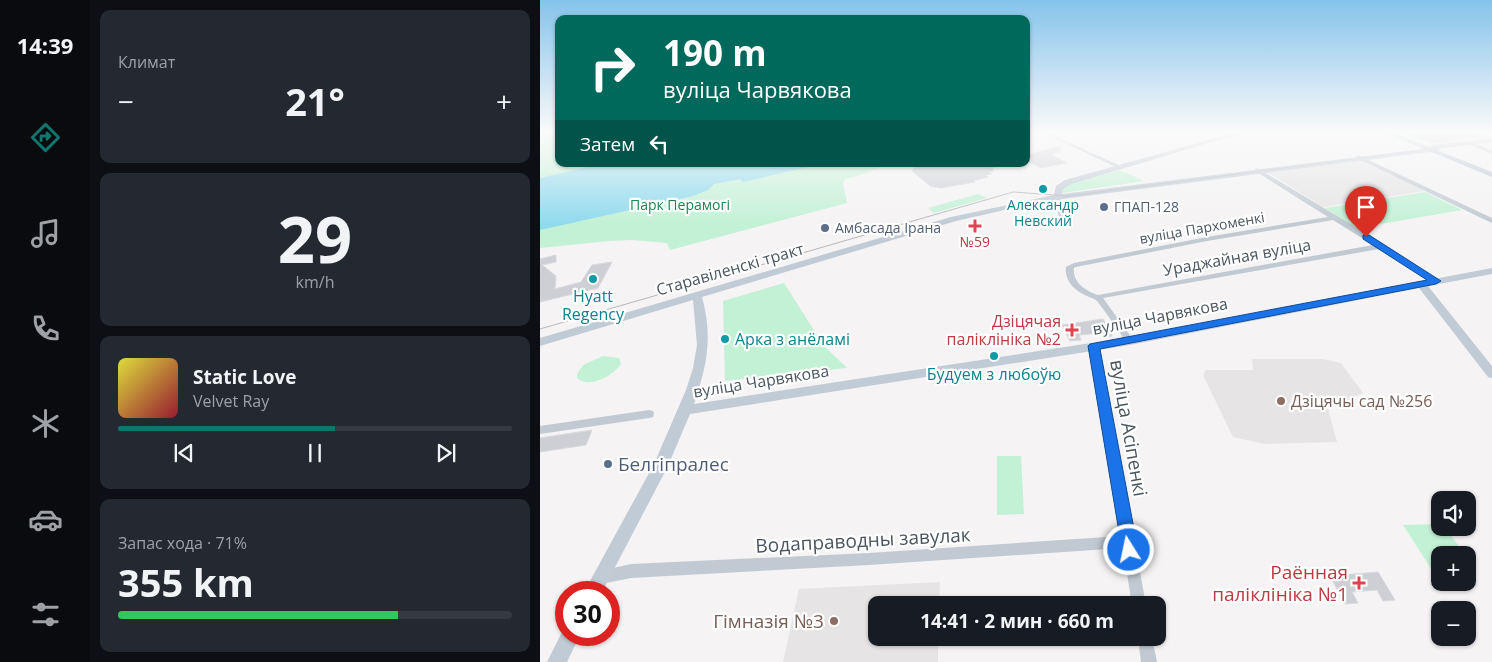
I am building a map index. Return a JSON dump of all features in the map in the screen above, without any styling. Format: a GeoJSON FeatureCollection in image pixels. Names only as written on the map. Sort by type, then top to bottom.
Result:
{"type":"FeatureCollection","features":[{"type":"Feature","properties":{"kind":"main road"},"geometry":{"type":"LineString","coordinates":[[1058,197],[1059,188],[1064,183],[1135,163]]}},
{"type":"Feature","properties":{"kind":"main road","name":"Старавіленскі тракт"},"geometry":{"type":"LineString","coordinates":[[540,342],[954,219],[1058,197],[1322,163]]}},
{"type":"Feature","properties":{"kind":"main road"},"geometry":{"type":"LineString","coordinates":[[1467,163],[1492,173]]}},
{"type":"Feature","properties":{"kind":"main road","name":"вуліца Чарвякова"},"geometry":{"type":"LineString","coordinates":[[686,410],[1130,341],[1492,271]]}},
{"type":"Feature","properties":{"kind":"main road"},"geometry":{"type":"LineString","coordinates":[[1421,284],[1492,374]]}},
{"type":"Feature","properties":{"kind":"main road"},"geometry":{"type":"LineString","coordinates":[[599,581],[669,448],[686,410],[698,373],[703,346],[697,296]]}},
{"type":"Feature","properties":{"kind":"main road"},"geometry":{"type":"LineString","coordinates":[[557,662],[565,646]]}},
{"type":"Feature","properties":{"kind":"street"},"geometry":{"type":"LineString","coordinates":[[1111,163],[1120,167]]}},
{"type":"Feature","properties":{"kind":"street"},"geometry":{"type":"LineString","coordinates":[[1370,163],[1492,221]]}},
{"type":"Feature","properties":{"kind":"street"},"geometry":{"type":"LineString","coordinates":[[1259,171],[1436,281]]}},
{"type":"Feature","properties":{"kind":"street"},"geometry":{"type":"LineString","coordinates":[[1058,197],[1063,221]]}},
{"type":"Feature","properties":{"kind":"street","name":"вуліца Пархоменкі"},"geometry":{"type":"LineString","coordinates":[[1074,265],[1207,239],[1335,218]]}},
{"type":"Feature","properties":{"kind":"street","name":"Ураджайная вуліца"},"geometry":{"type":"LineString","coordinates":[[1098,297],[1381,246]]}},
{"type":"Feature","properties":{"kind":"street"},"geometry":{"type":"LineString","coordinates":[[1074,265],[1068,270],[1070,278],[1085,293],[1098,297]]}},
{"type":"Feature","properties":{"kind":"street","name":"вуліца Асіпенкі"},"geometry":{"type":"LineString","coordinates":[[1098,297],[1130,341]]}},
{"type":"Feature","properties":{"kind":"street","name":"вуліца Асіпенкі"},"geometry":{"type":"LineString","coordinates":[[1094,346],[1137,596]]}},
{"type":"Feature","properties":{"kind":"street"},"geometry":{"type":"LineString","coordinates":[[540,430],[649,414]]}},
{"type":"Feature","properties":{"kind":"street","name":"Водаправодны завулак"},"geometry":{"type":"LineString","coordinates":[[601,577],[631,571],[869,560],[1128,542]]}},
{"type":"Feature","properties":{"kind":"street"},"geometry":{"type":"LineString","coordinates":[[1146,646],[1149,662]]}},
{"type":"Feature","properties":{"kind":"shaded area"},"geometry":{"type":"Polygon","coordinates":[[[1346,163],[1365,163],[1425,191],[1323,207],[1269,173],[1346,163]]]}},
{"type":"Feature","properties":{"kind":"shaded area","name":"Дзіцячы сад №256"},"geometry":{"type":"Polygon","coordinates":[[[1252,359],[1323,359],[1341,363],[1363,393],[1328,409],[1337,442],[1264,444],[1233,437],[1203,375],[1206,370],[1253,370],[1252,359]]]}},
{"type":"Feature","properties":{"kind":"shaded area","name":"Гімназія №3"},"geometry":{"type":"Polygon","coordinates":[[[940,582],[939,596],[868,596],[868,646],[938,646],[938,662],[783,662],[799,589],[940,582]]]}},
{"type":"Feature","properties":{"kind":"green space","name":"Парк Перамогі"},"geometry":{"type":"Polygon","coordinates":[[[540,163],[555,163],[555,167],[880,167],[845,179],[843,183],[847,203],[670,250],[667,243],[632,240],[540,248],[540,163]]]}},
{"type":"Feature","properties":{"kind":"green space"},"geometry":{"type":"Polygon","coordinates":[[[1120,170],[1144,181],[1063,193],[1063,188],[1068,184],[1120,170]]]}},
{"type":"Feature","properties":{"kind":"green space"},"geometry":{"type":"Polygon","coordinates":[[[1425,192],[1462,210],[1357,228],[1325,208],[1425,192]]]}},
{"type":"Feature","properties":{"kind":"green space"},"geometry":{"type":"Polygon","coordinates":[[[978,194],[987,198],[934,213],[928,208],[978,194]]]}},
{"type":"Feature","properties":{"kind":"green space"},"geometry":{"type":"Polygon","coordinates":[[[784,283],[824,346],[847,368],[725,381],[723,301],[784,283]]]}},
{"type":"Feature","properties":{"kind":"green space"},"geometry":{"type":"Polygon","coordinates":[[[603,356],[619,358],[621,364],[601,380],[588,382],[577,378],[577,374],[583,365],[603,356]]]}},
{"type":"Feature","properties":{"kind":"green space"},"geometry":{"type":"Polygon","coordinates":[[[997,456],[1021,456],[1024,514],[997,515],[997,456]]]}},
{"type":"Feature","properties":{"kind":"green space"},"geometry":{"type":"Polygon","coordinates":[[[1431,524],[1431,536],[1452,536],[1459,546],[1431,546],[1431,569],[1403,525],[1431,524]]]}},
{"type":"Feature","properties":{"kind":"water"},"geometry":{"type":"Polygon","coordinates":[[[588,167],[808,167],[743,182],[741,179],[714,184],[708,190],[693,196],[540,230],[540,178],[588,167]]]}},
{"type":"Feature","properties":{"kind":"building"},"geometry":{"type":"Polygon","coordinates":[[[1031,163],[1067,163],[1041,168],[1031,163]]]}},
{"type":"Feature","properties":{"kind":"building"},"geometry":{"type":"Polygon","coordinates":[[[915,167],[996,167],[992,168],[994,171],[989,172],[992,174],[986,175],[988,177],[973,181],[975,182],[941,188],[930,186],[912,171],[915,167]]]}},
{"type":"Feature","properties":{"kind":"building","name":"Hyatt Regency"},"geometry":{"type":"Polygon","coordinates":[[[556,255],[556,262],[542,265],[556,276],[555,289],[581,282],[592,265],[612,262],[598,288],[540,302],[540,259],[556,255]]]}},
{"type":"Feature","properties":{"kind":"building","name":"Дзіцячая паліклініка №2"},"geometry":{"type":"Polygon","coordinates":[[[1103,319],[1112,336],[1102,337],[1100,333],[1079,335],[1081,340],[1070,341],[1062,325],[1103,319]]]}},
{"type":"Feature","properties":{"kind":"building"},"geometry":{"type":"Polygon","coordinates":[[[592,430],[586,445],[540,452],[540,438],[592,430]]]}},
{"type":"Feature","properties":{"kind":"building","name":"Раённая паліклініка №1"},"geometry":{"type":"Polygon","coordinates":[[[1378,572],[1395,600],[1383,601],[1377,590],[1352,592],[1358,603],[1345,604],[1330,576],[1378,572]]]}},
{"type":"Feature","properties":{"kind":"tram line"},"geometry":{"type":"LineString","coordinates":[[540,329],[1013,192],[1068,196],[1323,163]]}},
{"type":"Feature","properties":{"kind":"place","name":"Александр Невский"},"geometry":{"type":"Point","coordinates":[1043,189]}},
{"type":"Feature","properties":{"kind":"place","name":"ГПАП-128"},"geometry":{"type":"Point","coordinates":[1104,207]}},
{"type":"Feature","properties":{"kind":"place","name":"№59"},"geometry":{"type":"Point","coordinates":[975,226]}},
{"type":"Feature","properties":{"kind":"place","name":"Амбасада Ірана"},"geometry":{"type":"Point","coordinates":[825,228]}},
{"type":"Feature","properties":{"kind":"place","name":"Hyatt Regency"},"geometry":{"type":"Point","coordinates":[593,279]}},
{"type":"Feature","properties":{"kind":"place","name":"Дзіцячая паліклініка №2"},"geometry":{"type":"Point","coordinates":[1072,330]}},
{"type":"Feature","properties":{"kind":"place","name":"Арка з анёламі"},"geometry":{"type":"Point","coordinates":[725,339]}},
{"type":"Feature","properties":{"kind":"place","name":"Будуем з любоўю"},"geometry":{"type":"Point","coordinates":[994,356]}},
{"type":"Feature","properties":{"kind":"place","name":"Дзіцячы сад №256"},"geometry":{"type":"Point","coordinates":[1281,401]}},
{"type":"Feature","properties":{"kind":"place","name":"Белгіпралес"},"geometry":{"type":"Point","coordinates":[608,464]}},
{"type":"Feature","properties":{"kind":"place","name":"Раённая паліклініка №1"},"geometry":{"type":"Point","coordinates":[1359,583]}},
{"type":"Feature","properties":{"kind":"place","name":"Гімназія №3"},"geometry":{"type":"Point","coordinates":[834,621]}},
{"type":"Feature","properties":{"kind":"route"},"geometry":{"type":"LineString","coordinates":[[1129,550],[1094,346],[1130,341],[1436,281],[1366,237]]}}]}
